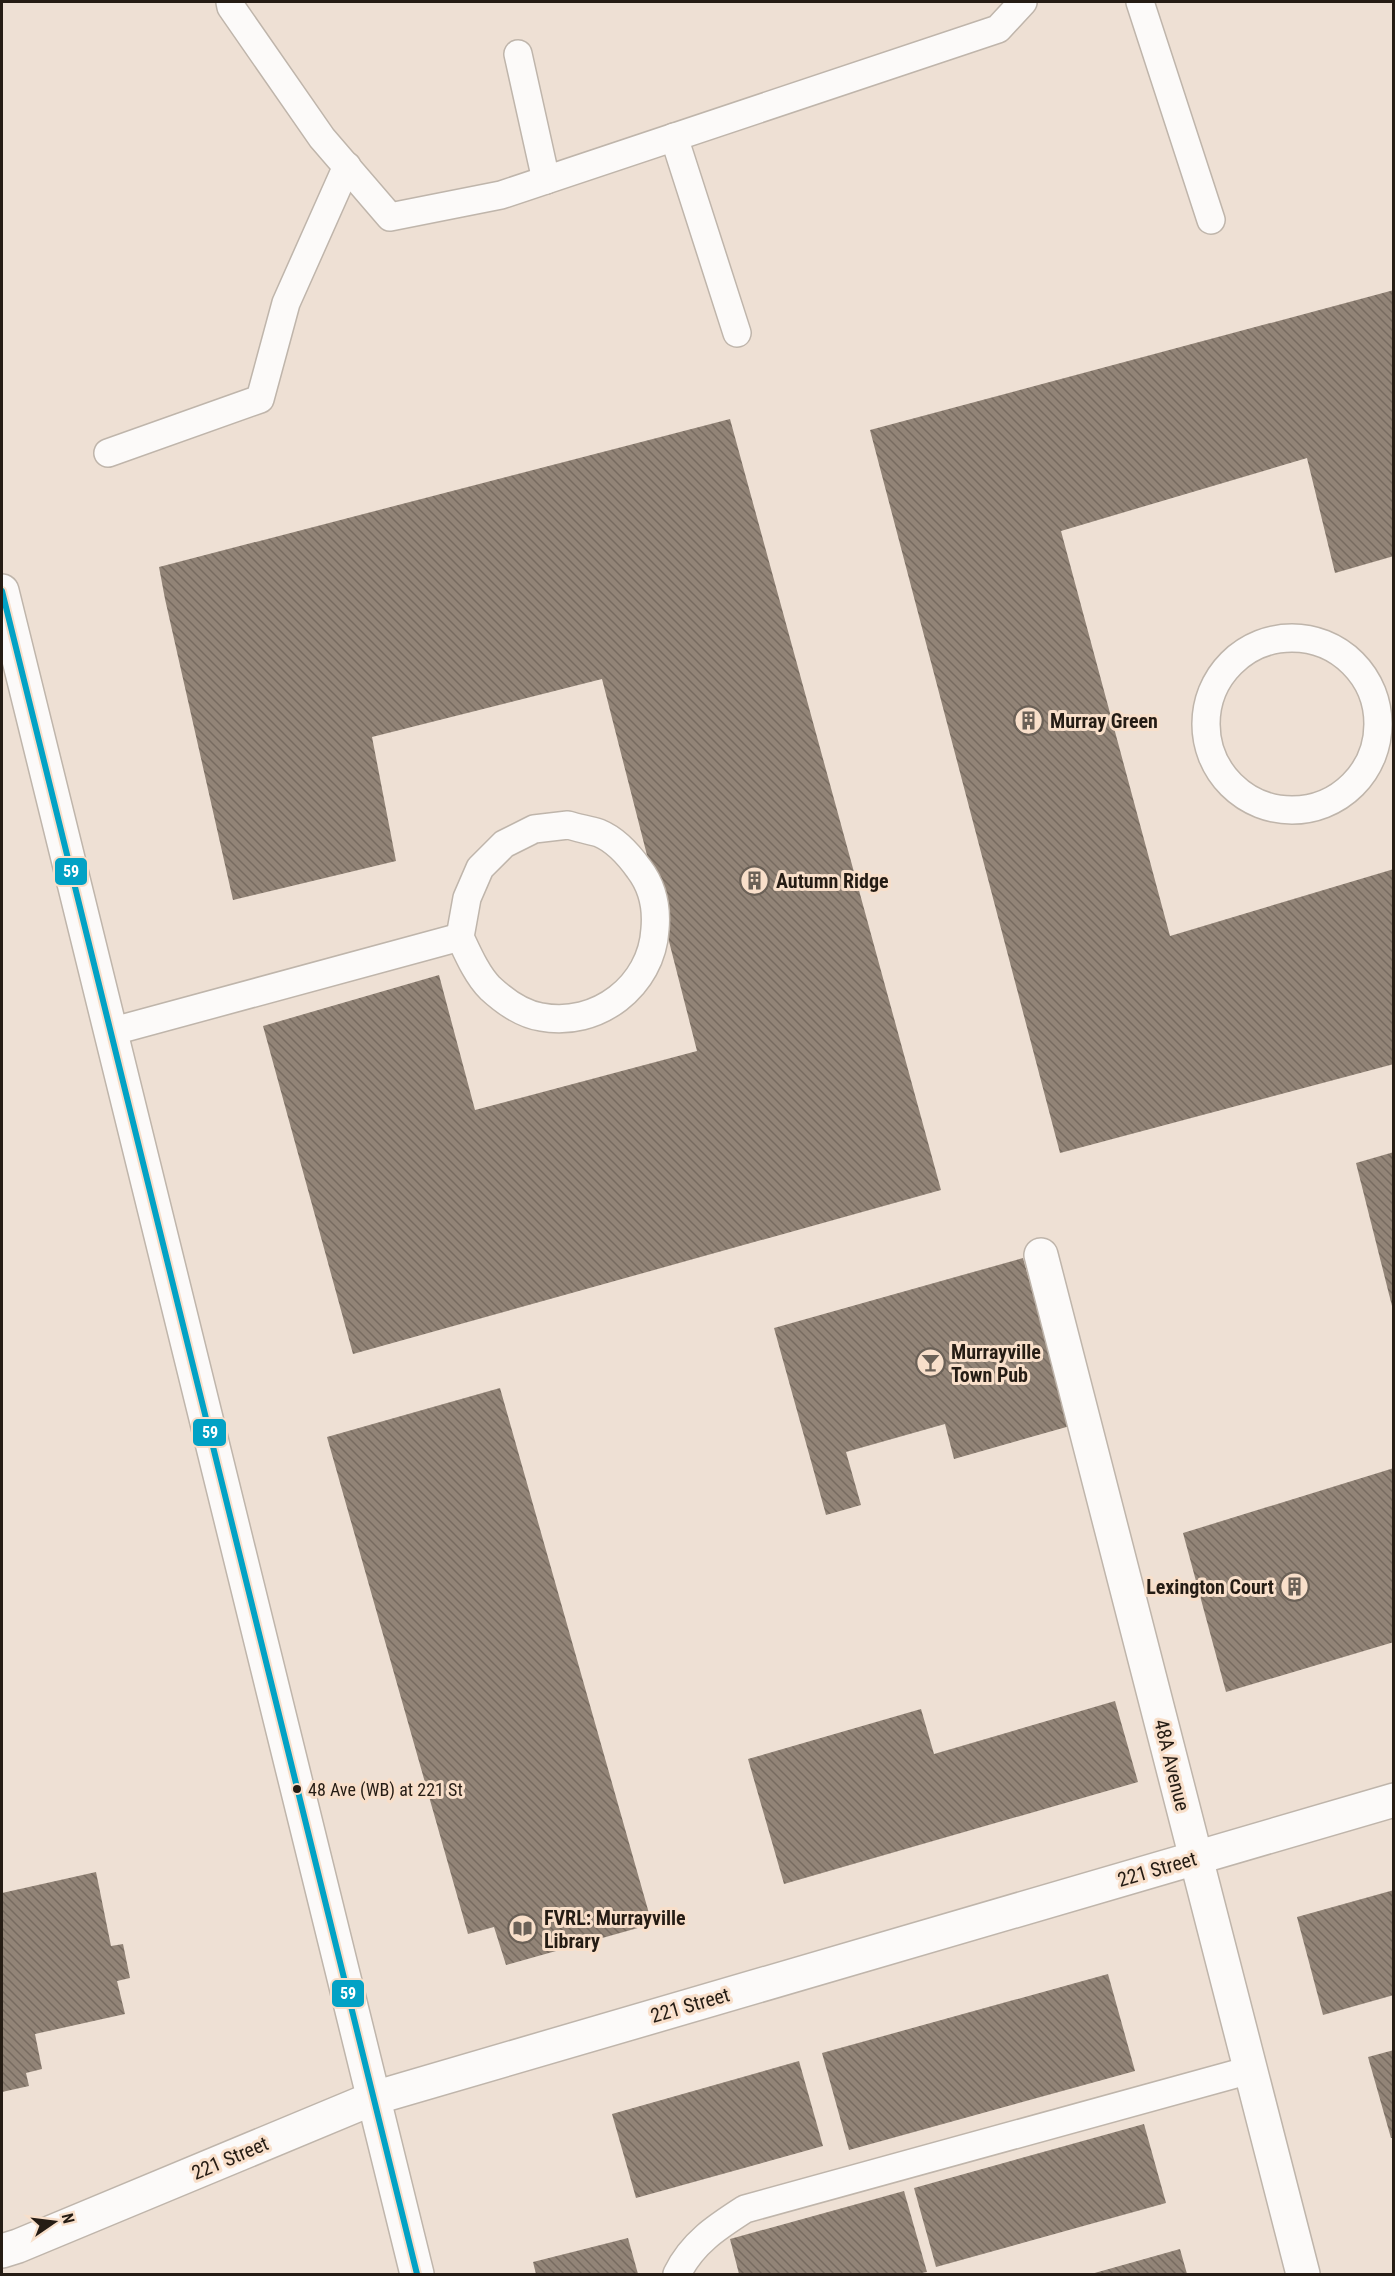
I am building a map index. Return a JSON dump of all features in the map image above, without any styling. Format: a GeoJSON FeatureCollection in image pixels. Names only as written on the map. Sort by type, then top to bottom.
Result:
{"type":"FeatureCollection","features":[{"type":"Feature","properties":{"kind":"street"},"geometry":{"type":"LineString","coordinates":[[2,591],[417,2274]]}},
{"type":"Feature","properties":{"kind":"street","name":"48A Avenue"},"geometry":{"type":"LineString","coordinates":[[1041,1255],[1303,2274]]}},
{"type":"Feature","properties":{"kind":"street","name":"221 Street"},"geometry":{"type":"LineString","coordinates":[[2,2251],[374,2098],[1394,1800]]}},
{"type":"Feature","properties":{"kind":"lane"},"geometry":{"type":"LineString","coordinates":[[230,2],[231,7],[322,138],[390,217],[501,195],[998,29],[1023,2]]}},
{"type":"Feature","properties":{"kind":"lane"},"geometry":{"type":"LineString","coordinates":[[1140,2],[1211,220]]}},
{"type":"Feature","properties":{"kind":"lane"},"geometry":{"type":"LineString","coordinates":[[518,54],[546,180]]}},
{"type":"Feature","properties":{"kind":"lane"},"geometry":{"type":"LineString","coordinates":[[674,137],[736,333]]}},
{"type":"Feature","properties":{"kind":"lane"},"geometry":{"type":"LineString","coordinates":[[108,453],[260,399],[286,303],[347,166]]}},
{"type":"Feature","properties":{"kind":"lane"},"geometry":{"type":"LineString","coordinates":[[1288,638],[1316,641],[1341,653],[1384,696],[1374,754],[1359,779],[1337,798],[1311,809],[1283,810],[1256,802],[1232,786],[1215,764],[1207,736],[1207,708],[1217,681],[1235,658],[1259,644],[1288,638]]}},
{"type":"Feature","properties":{"kind":"lane"},"geometry":{"type":"LineString","coordinates":[[568,825],[600,834],[628,853],[648,880],[657,912],[655,943],[644,971],[624,994],[599,1011],[570,1018],[540,1017],[511,1006],[488,986],[460,937],[467,898],[480,868],[504,844],[534,829],[568,825]]}},
{"type":"Feature","properties":{"kind":"lane"},"geometry":{"type":"LineString","coordinates":[[110,1032],[460,937]]}},
{"type":"Feature","properties":{"kind":"lane"},"geometry":{"type":"LineString","coordinates":[[677,2274],[682,2263],[707,2233],[745,2209],[1250,2070]]}},
{"type":"Feature","properties":{"kind":"building","name":"Murray Green"},"geometry":{"type":"Polygon","coordinates":[[[1394,290],[1394,556],[1335,573],[1307,458],[1061,531],[1170,936],[1394,869],[1394,1064],[1060,1153],[870,430],[1394,290]]]}},
{"type":"Feature","properties":{"kind":"building","name":"Autumn Ridge"},"geometry":{"type":"Polygon","coordinates":[[[730,419],[941,1190],[353,1354],[263,1026],[439,975],[475,1110],[697,1051],[602,679],[372,737],[396,861],[233,900],[159,567],[730,419]]]}},
{"type":"Feature","properties":{"kind":"building"},"geometry":{"type":"Polygon","coordinates":[[[1394,1152],[1394,1310],[1393,1310],[1356,1163],[1394,1152]]]}},
{"type":"Feature","properties":{"kind":"building"},"geometry":{"type":"Polygon","coordinates":[[[1023,1258],[1070,1426],[954,1459],[945,1424],[846,1452],[861,1505],[826,1515],[774,1328],[1023,1258]]]}},
{"type":"Feature","properties":{"kind":"building"},"geometry":{"type":"Polygon","coordinates":[[[500,1388],[652,1924],[506,1965],[494,1927],[468,1934],[327,1437],[500,1388]]]}},
{"type":"Feature","properties":{"kind":"building","name":"Lexington Court"},"geometry":{"type":"Polygon","coordinates":[[[1394,1468],[1394,1642],[1226,1692],[1183,1533],[1394,1468]]]}},
{"type":"Feature","properties":{"kind":"building"},"geometry":{"type":"Polygon","coordinates":[[[1115,1701],[1138,1782],[784,1884],[748,1759],[921,1709],[934,1754],[1115,1701]]]}},
{"type":"Feature","properties":{"kind":"building"},"geometry":{"type":"Polygon","coordinates":[[[96,1872],[111,1946],[123,1944],[130,1978],[117,1981],[125,2014],[35,2034],[42,2069],[26,2073],[29,2086],[2,2092],[2,1893],[96,1872]]]}},
{"type":"Feature","properties":{"kind":"building"},"geometry":{"type":"Polygon","coordinates":[[[1394,1890],[1394,1995],[1323,2015],[1297,1917],[1394,1890]]]}},
{"type":"Feature","properties":{"kind":"building"},"geometry":{"type":"Polygon","coordinates":[[[1108,1974],[1135,2071],[849,2150],[822,2053],[1108,1974]]]}},
{"type":"Feature","properties":{"kind":"building"},"geometry":{"type":"Polygon","coordinates":[[[1394,2050],[1394,2138],[1391,2138],[1368,2057],[1394,2050]]]}},
{"type":"Feature","properties":{"kind":"building"},"geometry":{"type":"Polygon","coordinates":[[[799,2061],[823,2146],[636,2198],[612,2114],[799,2061]]]}},
{"type":"Feature","properties":{"kind":"building"},"geometry":{"type":"Polygon","coordinates":[[[1144,2124],[1166,2203],[936,2267],[914,2188],[1144,2124]]]}},
{"type":"Feature","properties":{"kind":"building"},"geometry":{"type":"Polygon","coordinates":[[[904,2191],[927,2272],[916,2274],[739,2274],[730,2239],[904,2191]]]}},
{"type":"Feature","properties":{"kind":"building"},"geometry":{"type":"Polygon","coordinates":[[[628,2238],[638,2274],[536,2274],[533,2262],[628,2238]]]}},
{"type":"Feature","properties":{"kind":"building"},"geometry":{"type":"Polygon","coordinates":[[[1180,2249],[1187,2274],[1091,2274],[1180,2249]]]}},
{"type":"Feature","properties":{"kind":"transit line","name":"59"},"geometry":{"type":"LineString","coordinates":[[2,591],[417,2274]]}},
{"type":"Feature","properties":{"kind":"place","name":"Murray Green"},"geometry":{"type":"Point","coordinates":[1029,721]}},
{"type":"Feature","properties":{"kind":"place","name":"Autumn Ridge"},"geometry":{"type":"Point","coordinates":[755,881]}},
{"type":"Feature","properties":{"kind":"place","name":"Murrayville Town Pub"},"geometry":{"type":"Point","coordinates":[930,1363]}},
{"type":"Feature","properties":{"kind":"place","name":"Lexington Court"},"geometry":{"type":"Point","coordinates":[1295,1587]}},
{"type":"Feature","properties":{"kind":"place","name":"48 Ave (WB) at 221 St"},"geometry":{"type":"Point","coordinates":[297,1789]}},
{"type":"Feature","properties":{"kind":"place","name":"FVRL: Murrayville Library"},"geometry":{"type":"Point","coordinates":[523,1929]}}]}
